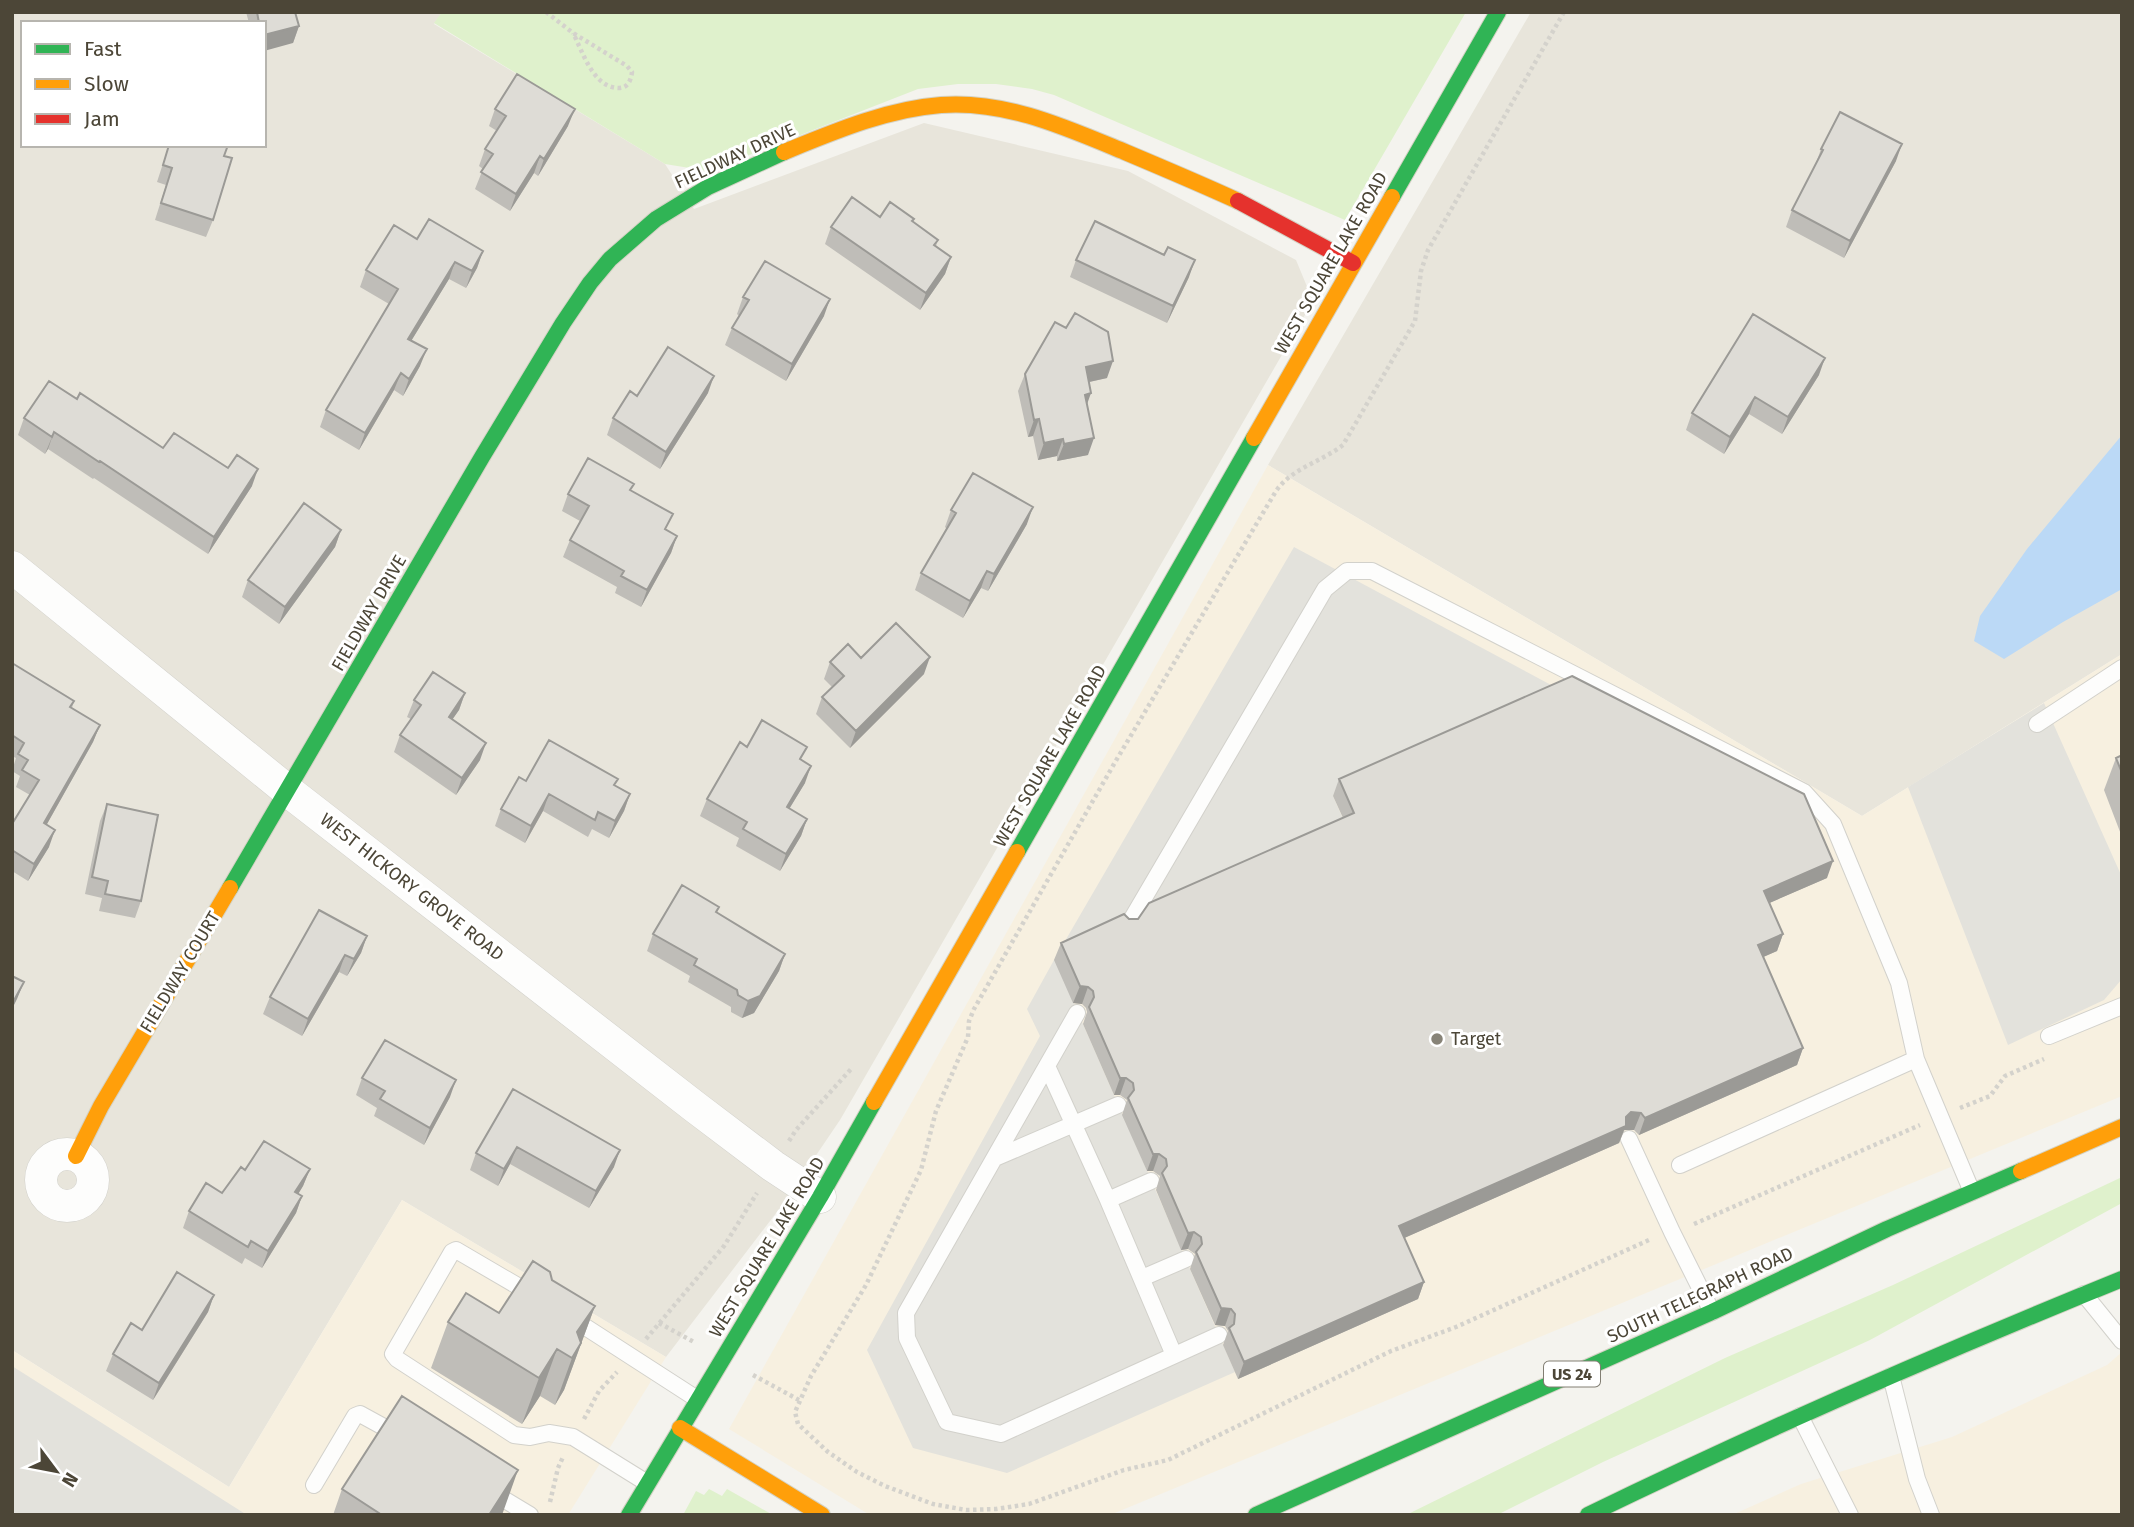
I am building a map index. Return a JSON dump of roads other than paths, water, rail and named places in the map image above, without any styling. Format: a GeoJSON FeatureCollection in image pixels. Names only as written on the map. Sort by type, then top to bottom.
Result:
{"type":"FeatureCollection","features":[{"type":"Feature","properties":{"kind":"main road","name":"WEST SQUARE LAKE ROAD"},"geometry":{"type":"LineString","coordinates":[[629,1515],[820,1197],[1498,12]]}},
{"type":"Feature","properties":{"kind":"main road","name":"FIELDWAY DRIVE"},"geometry":{"type":"LineString","coordinates":[[288,791],[501,424],[580,296],[607,262],[641,229],[716,184],[763,161],[871,119],[902,110],[930,106],[983,106],[1034,117],[1170,171],[1270,217],[1353,263]]}},
{"type":"Feature","properties":{"kind":"main road","name":"FIELDWAY COURT"},"geometry":{"type":"LineString","coordinates":[[76,1156],[101,1106],[288,791]]}},
{"type":"Feature","properties":{"kind":"main road","name":"SOUTH TELEGRAPH ROAD"},"geometry":{"type":"LineString","coordinates":[[1256,1515],[1712,1312],[1887,1229],[2122,1127]]}},
{"type":"Feature","properties":{"kind":"main road"},"geometry":{"type":"LineString","coordinates":[[1588,1515],[1714,1454],[2122,1279]]}},
{"type":"Feature","properties":{"kind":"main road"},"geometry":{"type":"LineString","coordinates":[[680,1428],[822,1515]]}},
{"type":"Feature","properties":{"kind":"street","name":"WEST HICKORY GROVE ROAD"},"geometry":{"type":"LineString","coordinates":[[12,567],[288,791],[695,1107],[773,1166],[820,1197]]}},
{"type":"Feature","properties":{"kind":"lane"},"geometry":{"type":"LineString","coordinates":[[1127,927],[1325,589],[1347,571],[1371,571],[1804,792],[1833,824],[1899,983],[1916,1059],[1972,1192]]}},
{"type":"Feature","properties":{"kind":"lane"},"geometry":{"type":"LineString","coordinates":[[2037,724],[2122,668]]}},
{"type":"Feature","properties":{"kind":"lane"},"geometry":{"type":"LineString","coordinates":[[2049,1036],[2122,1006]]}},
{"type":"Feature","properties":{"kind":"lane"},"geometry":{"type":"LineString","coordinates":[[1077,1013],[906,1313],[908,1338],[947,1422],[1001,1434],[1219,1335]]}},
{"type":"Feature","properties":{"kind":"lane"},"geometry":{"type":"LineString","coordinates":[[1680,1165],[1916,1059]]}},
{"type":"Feature","properties":{"kind":"lane"},"geometry":{"type":"LineString","coordinates":[[1047,1066],[1174,1354]]}},
{"type":"Feature","properties":{"kind":"lane"},"geometry":{"type":"LineString","coordinates":[[995,1158],[1118,1105]]}},
{"type":"Feature","properties":{"kind":"lane"},"geometry":{"type":"LineString","coordinates":[[1629,1139],[1712,1312]]}},
{"type":"Feature","properties":{"kind":"lane"},"geometry":{"type":"LineString","coordinates":[[1108,1200],[1151,1181]]}},
{"type":"Feature","properties":{"kind":"lane"},"geometry":{"type":"LineString","coordinates":[[647,1483],[573,1437],[549,1433],[530,1437],[514,1435],[397,1359],[393,1354],[452,1252],[456,1250],[547,1303],[698,1399]]}},
{"type":"Feature","properties":{"kind":"lane"},"geometry":{"type":"LineString","coordinates":[[1142,1279],[1186,1259]]}},
{"type":"Feature","properties":{"kind":"lane"},"geometry":{"type":"LineString","coordinates":[[2084,1294],[2122,1341]]}},
{"type":"Feature","properties":{"kind":"lane"},"geometry":{"type":"LineString","coordinates":[[1891,1376],[1917,1479],[1931,1515]]}},
{"type":"Feature","properties":{"kind":"lane"},"geometry":{"type":"LineString","coordinates":[[314,1485],[355,1416],[360,1414],[414,1445]]}},
{"type":"Feature","properties":{"kind":"lane"},"geometry":{"type":"LineString","coordinates":[[1800,1416],[1850,1515]]}},
{"type":"Feature","properties":{"kind":"lane"},"geometry":{"type":"LineString","coordinates":[[472,1480],[530,1515]]}},
{"type":"Feature","properties":{"kind":"water"},"geometry":{"type":"Polygon","coordinates":[[[2122,435],[2122,589],[2004,659],[1974,641],[1980,616],[2027,549],[2122,435]]]}},
{"type":"Feature","properties":{"kind":"place","name":"Target"},"geometry":{"type":"Point","coordinates":[1437,1039]}}]}
